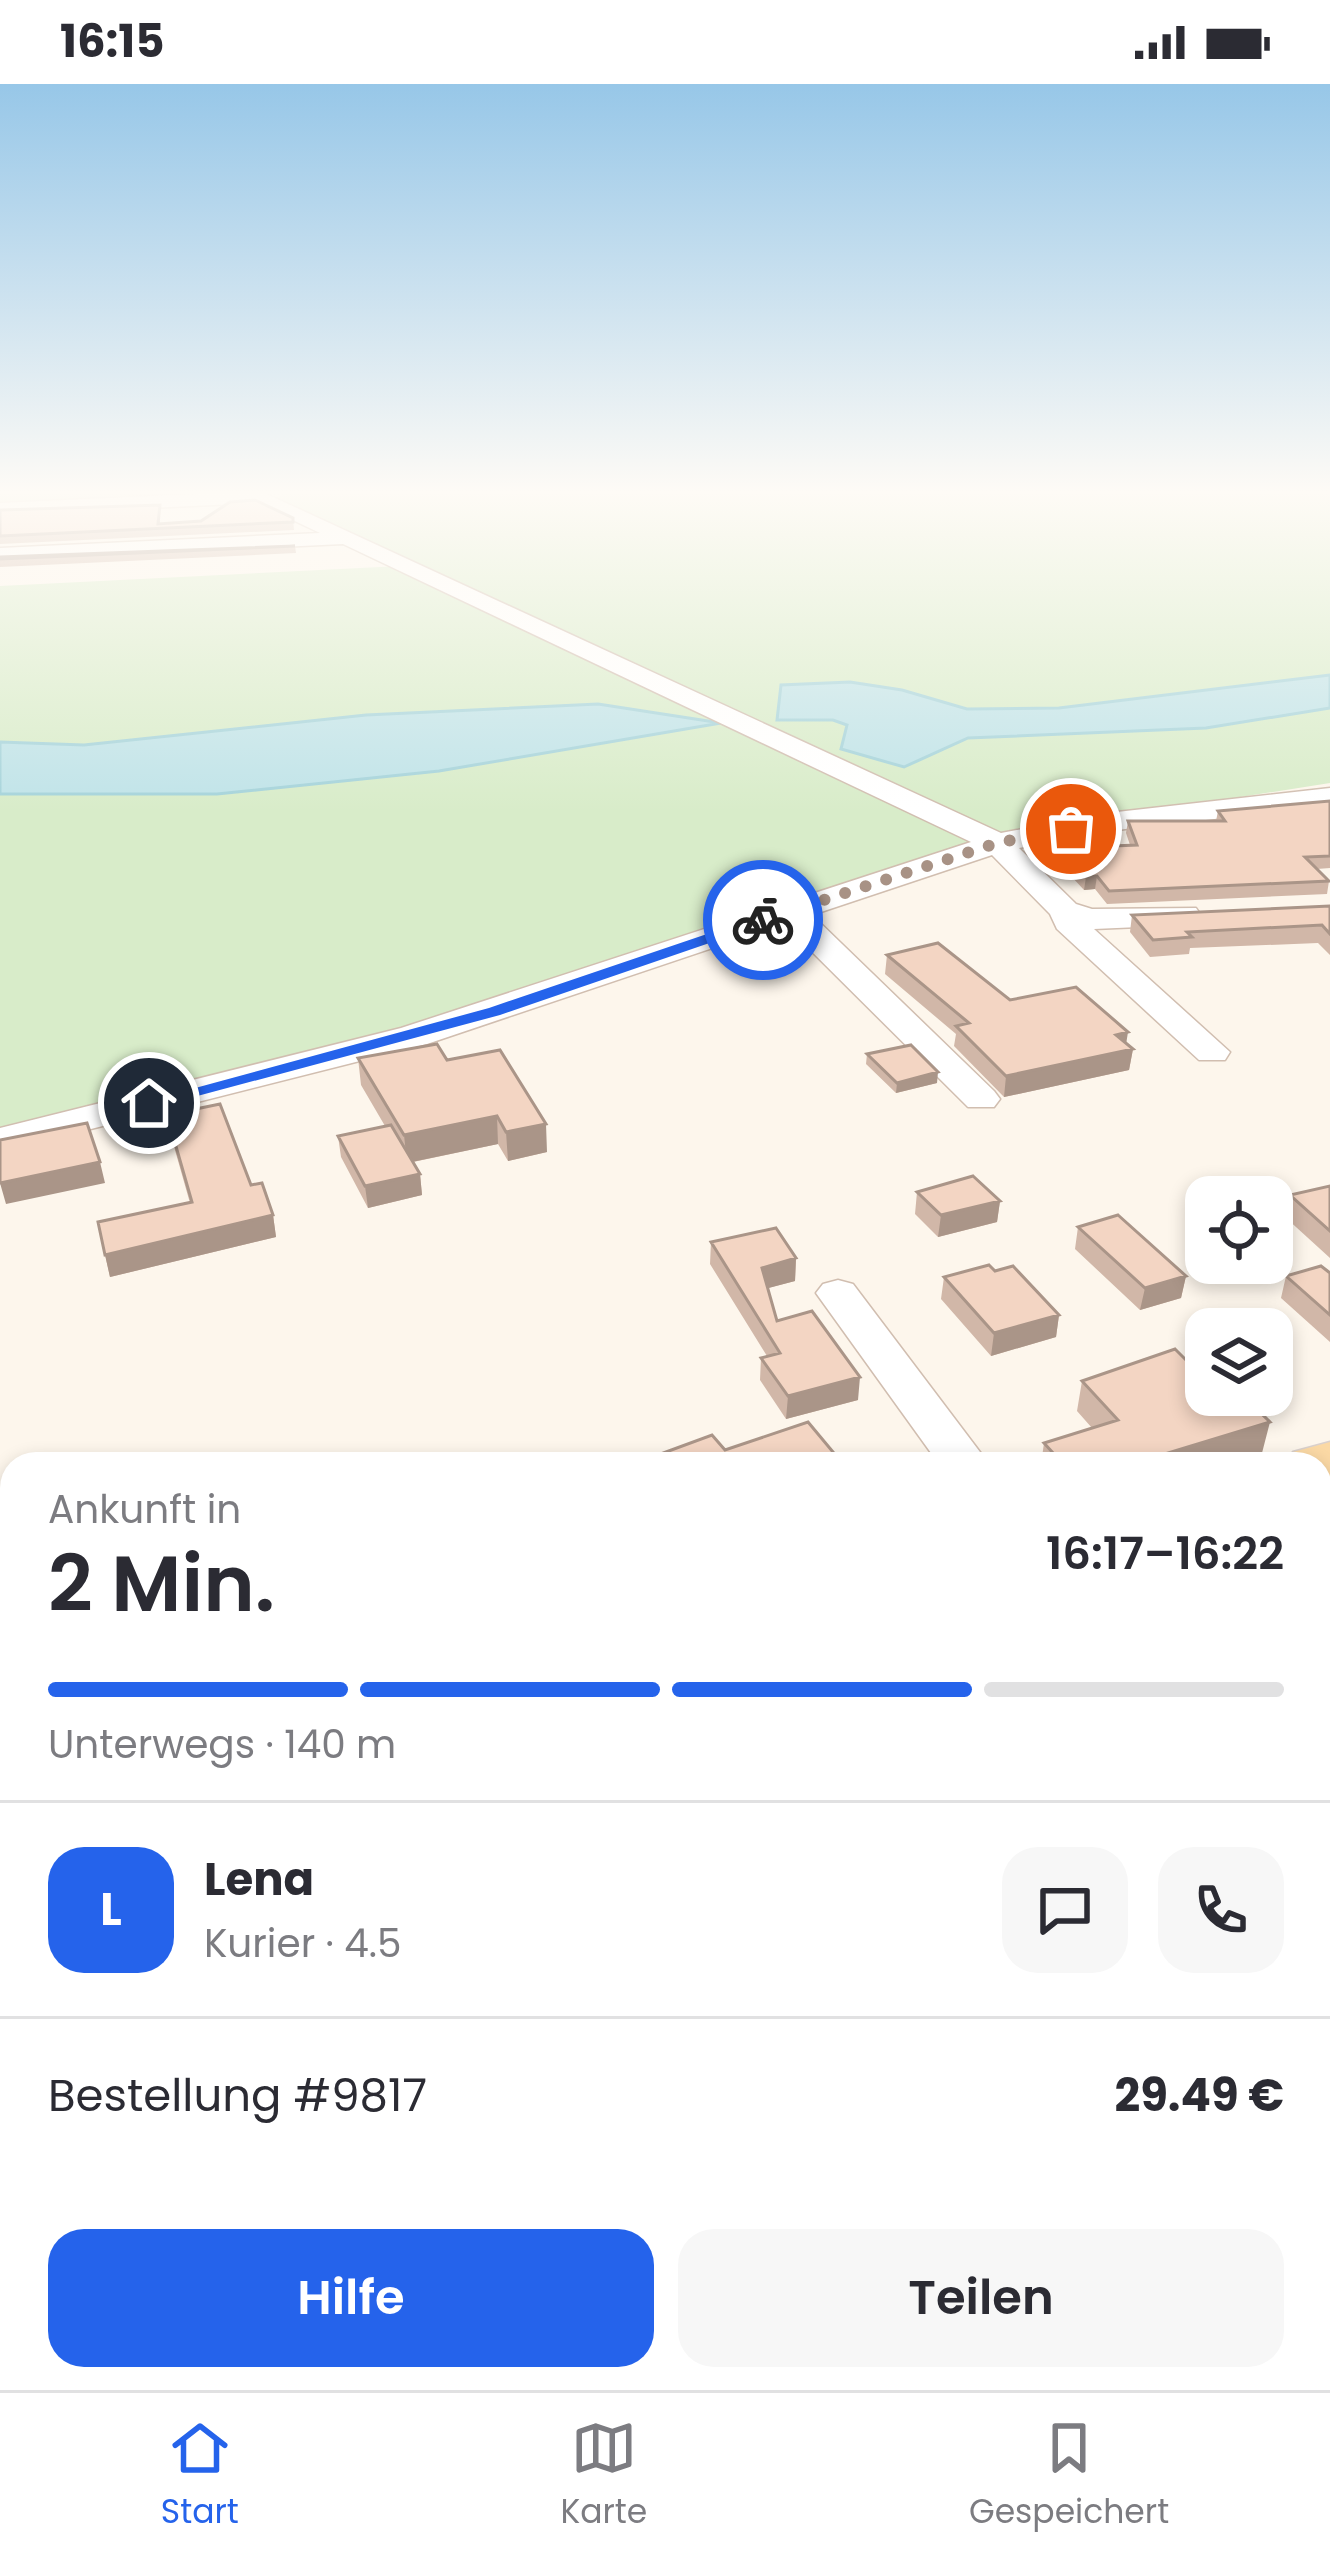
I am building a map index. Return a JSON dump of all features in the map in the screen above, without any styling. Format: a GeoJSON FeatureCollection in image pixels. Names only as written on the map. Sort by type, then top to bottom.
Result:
{"type":"FeatureCollection","features":[{"type":"Feature","properties":{"kind":"street"},"geometry":{"type":"LineString","coordinates":[[480,598],[997,843],[1065,911],[1090,919],[1221,913]]}},
{"type":"Feature","properties":{"kind":"street"},"geometry":{"type":"LineString","coordinates":[[0,1140],[414,1036],[997,843],[1108,822],[1330,797]]}},
{"type":"Feature","properties":{"kind":"street"},"geometry":{"type":"LineString","coordinates":[[789,911],[981,1099]]}},
{"type":"Feature","properties":{"kind":"street"},"geometry":{"type":"LineString","coordinates":[[1065,911],[1068,922],[1146,997],[1212,1052]]}},
{"type":"Feature","properties":{"kind":"street"},"geometry":{"type":"LineString","coordinates":[[838,1294],[956,1452]]}},
{"type":"Feature","properties":{"kind":"green space"},"geometry":{"type":"Polygon","coordinates":[[[0,598],[1330,598],[1330,675],[1059,708],[967,709],[902,690],[850,682],[777,720],[833,720],[848,725],[842,749],[904,767],[968,738],[1206,728],[1330,708],[1330,783],[998,835],[546,992],[0,1129],[0,794],[217,794],[439,771],[716,723],[597,704],[84,745],[0,742],[0,598]]]}},
{"type":"Feature","properties":{"kind":"water"},"geometry":{"type":"Polygon","coordinates":[[[1330,675],[1330,708],[1206,728],[968,738],[904,767],[841,749],[847,725],[833,720],[777,720],[781,685],[850,682],[902,690],[967,709],[1059,708],[1330,675]]]}},
{"type":"Feature","properties":{"kind":"water"},"geometry":{"type":"Polygon","coordinates":[[[598,704],[721,723],[439,771],[217,794],[0,794],[0,742],[84,745],[366,715],[598,704]]]}},
{"type":"Feature","properties":{"kind":"building"},"geometry":{"type":"Polygon","coordinates":[[[1330,801],[1330,856],[1305,857],[1329,881],[1109,891],[1097,876],[1086,877],[1058,848],[1137,845],[1128,821],[1225,821],[1218,811],[1330,801]]]}},
{"type":"Feature","properties":{"kind":"building"},"geometry":{"type":"Polygon","coordinates":[[[1330,906],[1330,934],[1322,925],[1187,932],[1192,937],[1153,940],[1132,915],[1330,906]]]}},
{"type":"Feature","properties":{"kind":"building"},"geometry":{"type":"Polygon","coordinates":[[[938,943],[1010,1000],[1076,987],[1128,1032],[1116,1035],[1133,1049],[1006,1076],[956,1026],[969,1023],[887,955],[938,943]]]}},
{"type":"Feature","properties":{"kind":"building"},"geometry":{"type":"Polygon","coordinates":[[[437,1044],[447,1060],[500,1050],[546,1124],[506,1132],[497,1116],[404,1135],[358,1058],[437,1044]]]}},
{"type":"Feature","properties":{"kind":"building"},"geometry":{"type":"Polygon","coordinates":[[[911,1045],[938,1072],[897,1083],[867,1054],[911,1045]]]}},
{"type":"Feature","properties":{"kind":"building"},"geometry":{"type":"Polygon","coordinates":[[[220,1104],[251,1185],[262,1183],[273,1215],[105,1255],[98,1222],[192,1202],[167,1115],[220,1104]]]}},
{"type":"Feature","properties":{"kind":"building"},"geometry":{"type":"Polygon","coordinates":[[[87,1123],[100,1162],[0,1183],[0,1140],[87,1123]]]}},
{"type":"Feature","properties":{"kind":"building"},"geometry":{"type":"Polygon","coordinates":[[[391,1125],[420,1174],[365,1186],[338,1136],[391,1125]]]}},
{"type":"Feature","properties":{"kind":"building"},"geometry":{"type":"Polygon","coordinates":[[[973,1176],[1000,1201],[941,1215],[917,1192],[973,1176]]]}},
{"type":"Feature","properties":{"kind":"building"},"geometry":{"type":"Polygon","coordinates":[[[1330,1186],[1330,1231],[1293,1198],[1330,1186]]]}},
{"type":"Feature","properties":{"kind":"building"},"geometry":{"type":"Polygon","coordinates":[[[1118,1215],[1185,1276],[1145,1288],[1078,1227],[1118,1215]]]}},
{"type":"Feature","properties":{"kind":"building"},"geometry":{"type":"Polygon","coordinates":[[[776,1228],[796,1258],[762,1268],[777,1321],[812,1311],[860,1377],[788,1396],[761,1358],[780,1353],[711,1242],[776,1228]]]}},
{"type":"Feature","properties":{"kind":"building"},"geometry":{"type":"Polygon","coordinates":[[[989,1265],[995,1271],[1013,1266],[1059,1315],[994,1333],[944,1277],[989,1265]]]}},
{"type":"Feature","properties":{"kind":"building"},"geometry":{"type":"Polygon","coordinates":[[[1321,1266],[1330,1273],[1330,1315],[1293,1282],[1293,1274],[1321,1266]]]}},
{"type":"Feature","properties":{"kind":"building"},"geometry":{"type":"Polygon","coordinates":[[[1175,1349],[1185,1359],[1185,1416],[1264,1416],[1270,1422],[1171,1452],[1052,1452],[1044,1443],[1118,1420],[1082,1381],[1175,1349]]]}},
{"type":"Feature","properties":{"kind":"building"},"geometry":{"type":"Polygon","coordinates":[[[808,1422],[833,1452],[666,1452],[712,1435],[725,1450],[808,1422]]]}},
{"type":"Feature","properties":{"kind":"way so far"},"geometry":{"type":"LineString","coordinates":[[763,920],[997,843],[1071,829]]}},
{"type":"Feature","properties":{"kind":"route"},"geometry":{"type":"LineString","coordinates":[[149,1103],[414,1036],[534,1000],[763,920]]}}]}
